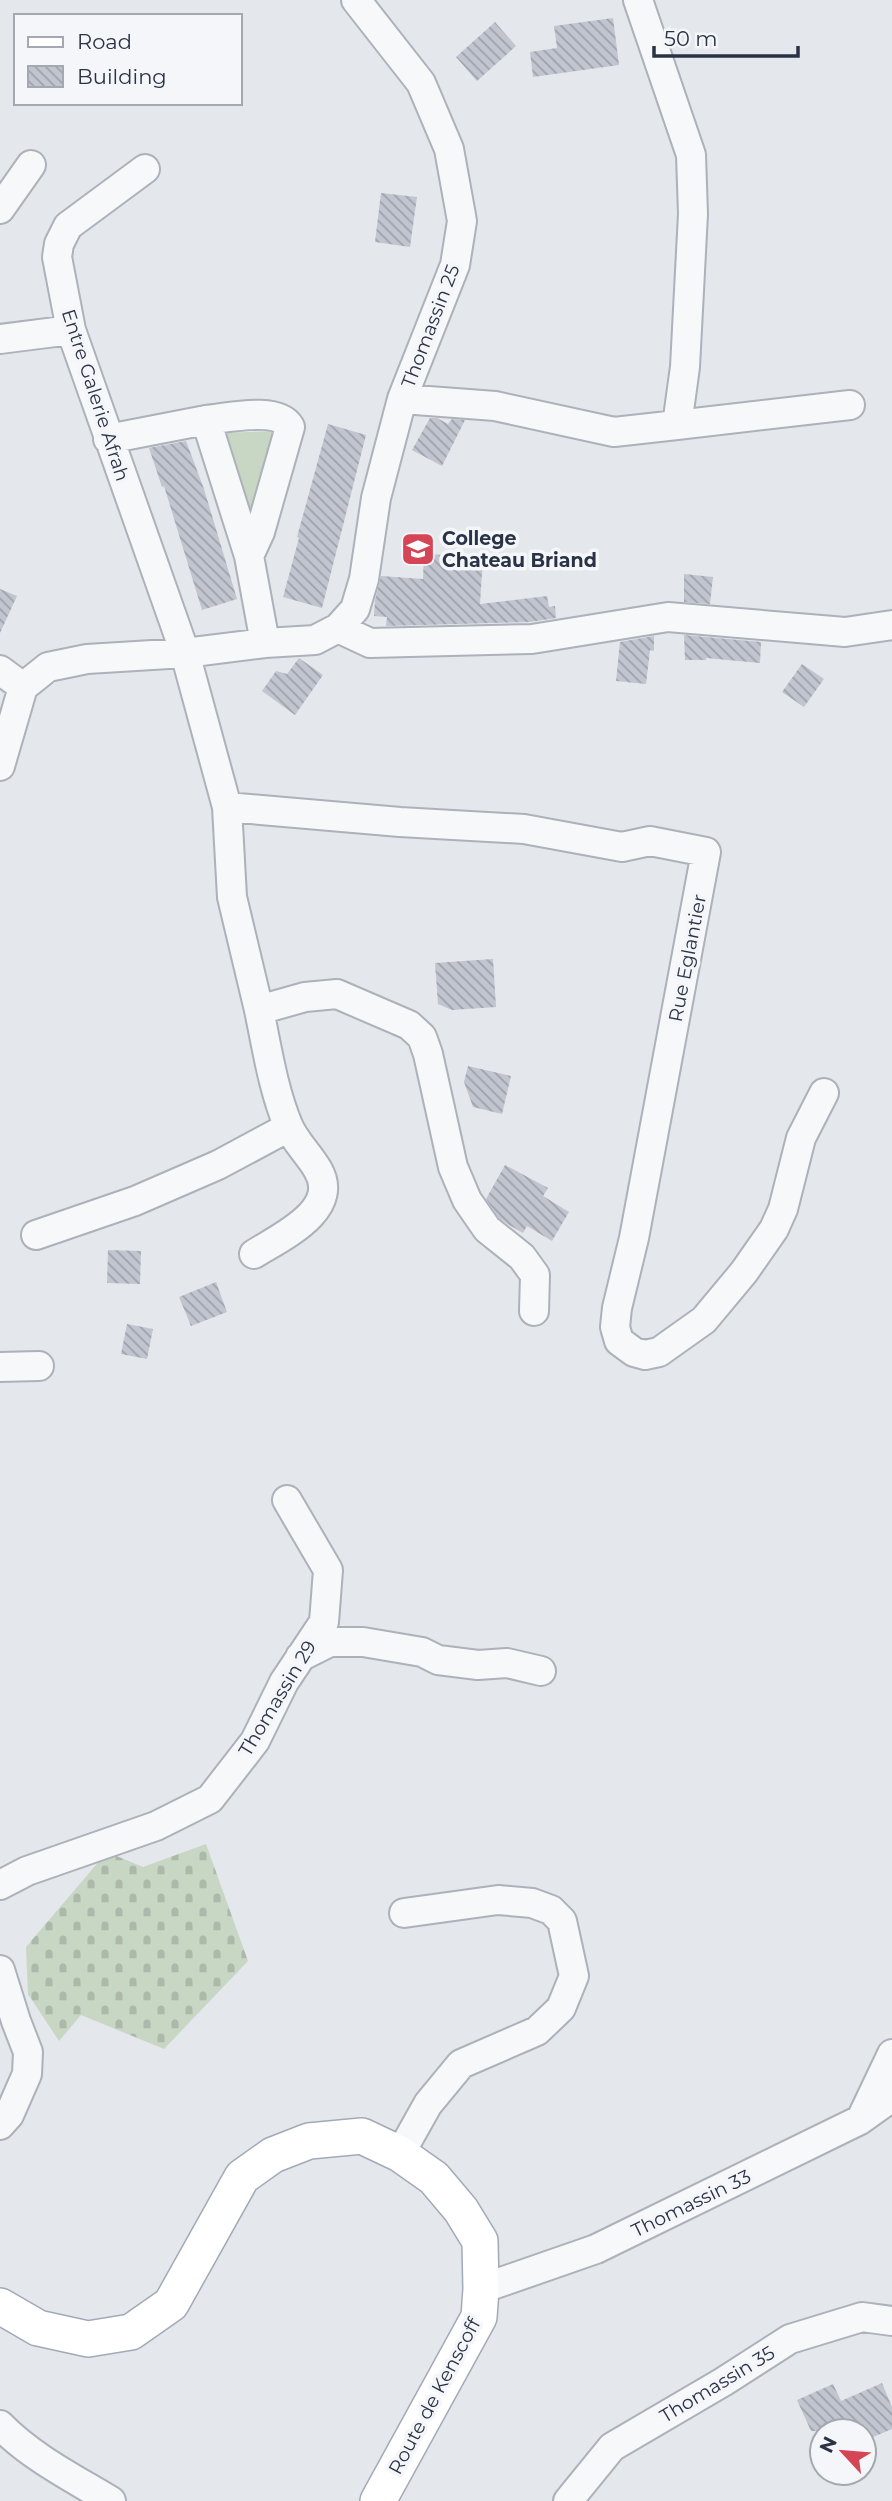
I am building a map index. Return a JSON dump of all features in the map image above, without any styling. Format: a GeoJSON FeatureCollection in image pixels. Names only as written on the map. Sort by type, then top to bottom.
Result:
{"type":"FeatureCollection","features":[{"type":"Feature","properties":{"kind":"main road","name":"Route de Kenscoff"},"geometry":{"type":"LineString","coordinates":[[0,2306],[38,2328],[88,2339],[131,2332],[171,2304],[242,2177],[273,2155],[309,2141],[362,2136],[400,2154],[434,2178],[461,2210],[480,2241],[481,2289],[479,2317],[378,2501]]}},
{"type":"Feature","properties":{"kind":"street","name":"Thomassin 25"},"geometry":{"type":"LineString","coordinates":[[338,628],[355,609],[364,579],[376,498],[402,399],[455,265],[462,221],[449,149],[422,83],[356,0]]}},
{"type":"Feature","properties":{"kind":"street"},"geometry":{"type":"LineString","coordinates":[[638,0],[691,155],[693,214],[685,367],[677,425]]}},
{"type":"Feature","properties":{"kind":"street"},"geometry":{"type":"LineString","coordinates":[[0,209],[31,165]]}},
{"type":"Feature","properties":{"kind":"street","name":"Entre Galerie Afrah"},"geometry":{"type":"LineString","coordinates":[[145,169],[68,226],[59,244],[57,257],[71,330],[185,653]]}},
{"type":"Feature","properties":{"kind":"street"},"geometry":{"type":"LineString","coordinates":[[0,340],[71,330]]}},
{"type":"Feature","properties":{"kind":"street"},"geometry":{"type":"LineString","coordinates":[[402,399],[495,406],[614,432],[850,405]]}},
{"type":"Feature","properties":{"kind":"street"},"geometry":{"type":"LineString","coordinates":[[108,439],[206,420],[271,414],[281,417],[290,427],[260,532],[250,556]]}},
{"type":"Feature","properties":{"kind":"street"},"geometry":{"type":"LineString","coordinates":[[206,420],[250,556],[265,643]]}},
{"type":"Feature","properties":{"kind":"street"},"geometry":{"type":"LineString","coordinates":[[0,766],[23,687],[48,667],[87,659],[185,653],[315,640],[338,628],[370,643],[532,639],[668,617],[845,632],[892,625]]}},
{"type":"Feature","properties":{"kind":"street"},"geometry":{"type":"LineString","coordinates":[[185,653],[227,807],[232,897],[279,1101],[289,1127],[323,1180],[323,1191],[318,1204],[307,1221],[254,1254]]}},
{"type":"Feature","properties":{"kind":"street"},"geometry":{"type":"LineString","coordinates":[[0,670],[23,687]]}},
{"type":"Feature","properties":{"kind":"street","name":"Rue Eglantier"},"geometry":{"type":"LineString","coordinates":[[227,807],[400,822],[524,829],[622,847],[650,841],[706,852],[634,1238],[617,1308],[615,1327],[620,1342],[634,1352],[659,1352],[704,1320],[744,1272],[778,1219],[801,1138],[824,1093]]}},
{"type":"Feature","properties":{"kind":"street"},"geometry":{"type":"LineString","coordinates":[[259,1010],[305,997],[337,995],[409,1025],[422,1037],[453,1167],[467,1200],[487,1229],[522,1257],[535,1275],[534,1311]]}},
{"type":"Feature","properties":{"kind":"street"},"geometry":{"type":"LineString","coordinates":[[36,1235],[135,1202],[218,1165],[289,1127]]}},
{"type":"Feature","properties":{"kind":"street"},"geometry":{"type":"LineString","coordinates":[[0,1367],[39,1366]]}},
{"type":"Feature","properties":{"kind":"street","name":"Thomassin 29"},"geometry":{"type":"LineString","coordinates":[[0,1885],[27,1871],[156,1826],[210,1799],[255,1741],[284,1682],[324,1622],[328,1570],[287,1500]]}},
{"type":"Feature","properties":{"kind":"street"},"geometry":{"type":"LineString","coordinates":[[300,1657],[330,1642],[363,1642],[422,1652],[438,1660],[478,1665],[507,1663],[541,1671]]}},
{"type":"Feature","properties":{"kind":"street"},"geometry":{"type":"LineString","coordinates":[[400,2154],[428,2104],[461,2064],[537,2031],[561,2008],[574,1976],[562,1921],[551,1910],[532,1903],[498,1900],[404,1913]]}},
{"type":"Feature","properties":{"kind":"street"},"geometry":{"type":"LineString","coordinates":[[0,1970],[28,2052],[27,2074],[9,2115],[0,2125]]}},
{"type":"Feature","properties":{"kind":"street"},"geometry":{"type":"LineString","coordinates":[[860,2120],[892,2054]]}},
{"type":"Feature","properties":{"kind":"street","name":"Thomassin 33"},"geometry":{"type":"LineString","coordinates":[[481,2289],[596,2249],[860,2120],[892,2097]]}},
{"type":"Feature","properties":{"kind":"street","name":"Thomassin 35"},"geometry":{"type":"LineString","coordinates":[[568,2501],[612,2447],[790,2339],[862,2317],[892,2321]]}},
{"type":"Feature","properties":{"kind":"street"},"geometry":{"type":"LineString","coordinates":[[0,2425],[51,2466],[111,2501]]}},
{"type":"Feature","properties":{"kind":"green space"},"geometry":{"type":"Polygon","coordinates":[[[277,431],[251,536],[222,433],[277,431]]]}},
{"type":"Feature","properties":{"kind":"green space"},"geometry":{"type":"Polygon","coordinates":[[[206,1844],[248,1961],[164,2049],[81,2015],[59,2041],[28,1994],[26,1947],[107,1852],[143,1867],[206,1844]]]}},
{"type":"Feature","properties":{"kind":"building"},"geometry":{"type":"Polygon","coordinates":[[[613,18],[619,65],[533,77],[530,52],[557,48],[554,26],[613,18]]]}},
{"type":"Feature","properties":{"kind":"building"},"geometry":{"type":"Polygon","coordinates":[[[495,22],[516,46],[477,81],[456,57],[495,22]]]}},
{"type":"Feature","properties":{"kind":"building"},"geometry":{"type":"Polygon","coordinates":[[[381,193],[417,197],[410,247],[375,242],[381,193]]]}},
{"type":"Feature","properties":{"kind":"building"},"geometry":{"type":"Polygon","coordinates":[[[430,418],[437,418],[448,424],[452,419],[465,420],[442,466],[412,450],[430,418]]]}},
{"type":"Feature","properties":{"kind":"building"},"geometry":{"type":"Polygon","coordinates":[[[328,424],[366,435],[322,608],[283,597],[328,424]]]}},
{"type":"Feature","properties":{"kind":"building"},"geometry":{"type":"Polygon","coordinates":[[[186,441],[204,489],[237,599],[202,610],[164,486],[162,487],[149,448],[186,441]]]}},
{"type":"Feature","properties":{"kind":"building"},"geometry":{"type":"Polygon","coordinates":[[[424,554],[483,557],[480,604],[547,596],[549,607],[555,606],[556,618],[530,622],[386,626],[387,617],[374,616],[381,576],[423,579],[424,554]]]}},
{"type":"Feature","properties":{"kind":"building"},"geometry":{"type":"Polygon","coordinates":[[[684,574],[713,577],[710,604],[684,602],[684,574]]]}},
{"type":"Feature","properties":{"kind":"building"},"geometry":{"type":"Polygon","coordinates":[[[0,589],[17,596],[0,633],[0,589]]]}},
{"type":"Feature","properties":{"kind":"building"},"geometry":{"type":"Polygon","coordinates":[[[684,635],[761,642],[760,663],[706,658],[685,660],[684,635]]]}},
{"type":"Feature","properties":{"kind":"building"},"geometry":{"type":"Polygon","coordinates":[[[654,636],[654,651],[650,650],[646,684],[616,681],[620,642],[654,636]]]}},
{"type":"Feature","properties":{"kind":"building"},"geometry":{"type":"Polygon","coordinates":[[[299,658],[323,675],[295,715],[262,691],[276,671],[287,674],[299,658]]]}},
{"type":"Feature","properties":{"kind":"building"},"geometry":{"type":"Polygon","coordinates":[[[802,664],[824,679],[804,707],[782,692],[802,664]]]}},
{"type":"Feature","properties":{"kind":"building"},"geometry":{"type":"Polygon","coordinates":[[[493,959],[496,1007],[452,1010],[438,1004],[435,963],[493,959]]]}},
{"type":"Feature","properties":{"kind":"building"},"geometry":{"type":"Polygon","coordinates":[[[468,1066],[511,1076],[502,1114],[473,1107],[464,1082],[468,1066]]]}},
{"type":"Feature","properties":{"kind":"building"},"geometry":{"type":"Polygon","coordinates":[[[505,1165],[548,1188],[543,1196],[569,1212],[552,1241],[527,1226],[523,1233],[509,1225],[499,1218],[486,1199],[505,1165]]]}},
{"type":"Feature","properties":{"kind":"building"},"geometry":{"type":"Polygon","coordinates":[[[108,1250],[141,1251],[140,1284],[107,1283],[108,1250]]]}},
{"type":"Feature","properties":{"kind":"building"},"geometry":{"type":"Polygon","coordinates":[[[216,1282],[227,1312],[191,1326],[179,1297],[216,1282]]]}},
{"type":"Feature","properties":{"kind":"building"},"geometry":{"type":"Polygon","coordinates":[[[127,1324],[153,1329],[147,1359],[121,1354],[127,1324]]]}},
{"type":"Feature","properties":{"kind":"building"},"geometry":{"type":"Polygon","coordinates":[[[882,2383],[892,2407],[892,2429],[878,2435],[878,2417],[808,2417],[808,2424],[797,2400],[833,2384],[841,2401],[882,2383]]]}},
{"type":"Feature","properties":{"kind":"place","name":"College Chateau Briand"},"geometry":{"type":"Point","coordinates":[418,549]}}]}
